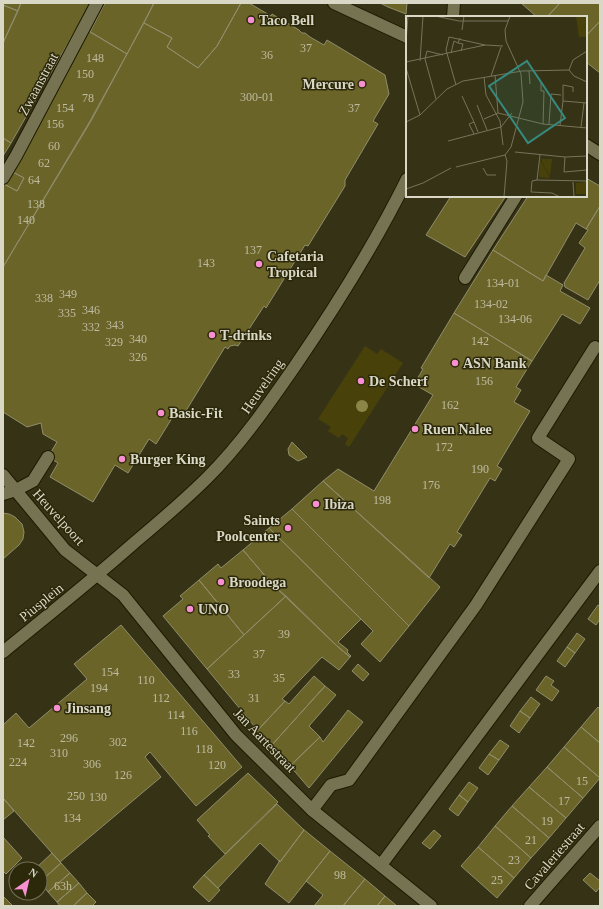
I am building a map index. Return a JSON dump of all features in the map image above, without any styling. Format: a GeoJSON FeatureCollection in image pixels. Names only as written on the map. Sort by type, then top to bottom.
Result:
{"type":"FeatureCollection","features":[{"type":"Feature","properties":{"kind":"street","name":"Zwaanstraat"},"geometry":{"type":"LineString","coordinates":[[3,178],[97,3]]}},
{"type":"Feature","properties":{"kind":"street"},"geometry":{"type":"LineString","coordinates":[[334,3],[406,37]]}},
{"type":"Feature","properties":{"kind":"street"},"geometry":{"type":"LineString","coordinates":[[453,16],[454,3]]}},
{"type":"Feature","properties":{"kind":"street"},"geometry":{"type":"LineString","coordinates":[[587,145],[600,154]]}},
{"type":"Feature","properties":{"kind":"street","name":"Heuvelring"},"geometry":{"type":"LineString","coordinates":[[97,575],[172,511],[207,478],[252,426],[308,347],[339,299],[369,250],[406,181]]}},
{"type":"Feature","properties":{"kind":"street"},"geometry":{"type":"LineString","coordinates":[[465,278],[515,197]]}},
{"type":"Feature","properties":{"kind":"street"},"geometry":{"type":"LineString","coordinates":[[312,810],[331,785],[349,780],[476,605],[569,459],[538,438],[595,347]]}},
{"type":"Feature","properties":{"kind":"street"},"geometry":{"type":"LineString","coordinates":[[3,494],[16,490],[33,481],[48,457]]}},
{"type":"Feature","properties":{"kind":"street","name":"Heuvelpoort"},"geometry":{"type":"LineString","coordinates":[[3,474],[65,550],[97,575]]}},
{"type":"Feature","properties":{"kind":"street"},"geometry":{"type":"LineString","coordinates":[[381,865],[600,571]]}},
{"type":"Feature","properties":{"kind":"street","name":"Piusplein"},"geometry":{"type":"LineString","coordinates":[[3,652],[97,575]]}},
{"type":"Feature","properties":{"kind":"street","name":"Jan Aartestraat"},"geometry":{"type":"LineString","coordinates":[[97,575],[123,595],[236,735],[312,810],[431,906]]}},
{"type":"Feature","properties":{"kind":"street","name":"Cavaleriestraat"},"geometry":{"type":"LineString","coordinates":[[530,906],[600,826]]}},
{"type":"Feature","properties":{"kind":"shaded area"},"geometry":{"type":"Polygon","coordinates":[[[365,346],[377,354],[381,349],[403,363],[349,447],[345,444],[348,438],[342,434],[339,438],[328,431],[331,427],[318,419],[365,346]]]}},
{"type":"Feature","properties":{"kind":"building"},"geometry":{"type":"Polygon","coordinates":[[[3,3],[21,3],[18,11],[3,5],[3,3]]]}},
{"type":"Feature","properties":{"kind":"building"},"geometry":{"type":"Polygon","coordinates":[[[21,3],[91,3],[11,143],[3,138],[3,43],[21,3]]]}},
{"type":"Feature","properties":{"kind":"building"},"geometry":{"type":"Polygon","coordinates":[[[105,3],[154,3],[127,54],[90,32],[105,3]]]}},
{"type":"Feature","properties":{"kind":"building"},"geometry":{"type":"Polygon","coordinates":[[[154,3],[241,3],[217,46],[198,68],[167,47],[172,38],[144,23],[154,3]]]}},
{"type":"Feature","properties":{"kind":"building"},"geometry":{"type":"Polygon","coordinates":[[[241,3],[249,3],[271,16],[272,14],[324,45],[327,40],[385,75],[389,94],[373,121],[378,124],[345,180],[345,186],[308,246],[305,245],[266,308],[264,306],[238,346],[230,346],[228,349],[225,347],[184,414],[177,410],[156,444],[149,439],[128,473],[115,465],[93,502],[50,477],[58,463],[48,457],[57,442],[43,434],[41,423],[27,427],[3,412],[3,267],[90,121],[144,23],[172,38],[167,47],[198,68],[217,46],[241,3]]]}},
{"type":"Feature","properties":{"kind":"building"},"geometry":{"type":"Polygon","coordinates":[[[380,3],[407,3],[406,14],[388,7],[380,3]]]}},
{"type":"Feature","properties":{"kind":"building"},"geometry":{"type":"Polygon","coordinates":[[[521,3],[560,3],[548,16],[536,16],[521,3]]]}},
{"type":"Feature","properties":{"kind":"building"},"geometry":{"type":"Polygon","coordinates":[[[560,3],[600,3],[600,21],[587,35],[587,16],[548,16],[560,3]]]}},
{"type":"Feature","properties":{"kind":"building"},"geometry":{"type":"Polygon","coordinates":[[[3,5],[18,11],[3,43],[3,5]]]}},
{"type":"Feature","properties":{"kind":"building"},"geometry":{"type":"Polygon","coordinates":[[[600,21],[600,73],[587,63],[587,35],[600,21]]]}},
{"type":"Feature","properties":{"kind":"building"},"geometry":{"type":"Polygon","coordinates":[[[89,31],[127,54],[91,121],[3,267],[3,186],[4,184],[17,191],[24,178],[11,171],[89,31]]]}},
{"type":"Feature","properties":{"kind":"building"},"geometry":{"type":"Polygon","coordinates":[[[3,138],[11,143],[3,156],[3,138]]]}},
{"type":"Feature","properties":{"kind":"building"},"geometry":{"type":"Polygon","coordinates":[[[11,171],[24,178],[17,191],[4,184],[11,171]]]}},
{"type":"Feature","properties":{"kind":"building"},"geometry":{"type":"Polygon","coordinates":[[[587,179],[600,186],[600,206],[586,229],[576,223],[543,281],[493,250],[527,197],[587,197],[587,179]]]}},
{"type":"Feature","properties":{"kind":"building"},"geometry":{"type":"Polygon","coordinates":[[[450,197],[505,197],[465,257],[426,235],[450,197]]]}},
{"type":"Feature","properties":{"kind":"building"},"geometry":{"type":"Polygon","coordinates":[[[600,206],[600,280],[588,300],[565,287],[564,283],[585,248],[579,243],[588,230],[586,229],[600,206]]]}},
{"type":"Feature","properties":{"kind":"building"},"geometry":{"type":"Polygon","coordinates":[[[493,250],[543,281],[546,275],[563,285],[560,291],[590,308],[580,324],[562,314],[532,361],[454,313],[493,250]]]}},
{"type":"Feature","properties":{"kind":"building"},"geometry":{"type":"Polygon","coordinates":[[[454,313],[532,361],[516,387],[521,390],[514,402],[530,411],[497,466],[502,469],[495,481],[490,478],[457,532],[462,535],[454,547],[450,544],[429,578],[323,481],[338,469],[374,491],[433,395],[412,383],[414,379],[416,381],[423,369],[421,368],[454,313]]]}},
{"type":"Feature","properties":{"kind":"building"},"geometry":{"type":"Polygon","coordinates":[[[292,442],[307,457],[298,461],[289,455],[288,449],[292,442]]]}},
{"type":"Feature","properties":{"kind":"building"},"geometry":{"type":"Polygon","coordinates":[[[323,481],[440,587],[409,626],[292,509],[323,481]]]}},
{"type":"Feature","properties":{"kind":"building"},"geometry":{"type":"Polygon","coordinates":[[[292,509],[409,626],[380,662],[361,644],[373,631],[269,528],[292,509]]]}},
{"type":"Feature","properties":{"kind":"building"},"geometry":{"type":"Polygon","coordinates":[[[3,513],[15,517],[22,524],[24,532],[23,539],[19,545],[3,559],[3,513]]]}},
{"type":"Feature","properties":{"kind":"building"},"geometry":{"type":"Polygon","coordinates":[[[269,528],[361,619],[338,642],[348,650],[347,652],[351,656],[350,657],[272,584],[243,550],[269,528]]]}},
{"type":"Feature","properties":{"kind":"building"},"geometry":{"type":"Polygon","coordinates":[[[243,550],[272,584],[286,596],[244,635],[199,580],[218,564],[221,568],[243,550]]]}},
{"type":"Feature","properties":{"kind":"building"},"geometry":{"type":"Polygon","coordinates":[[[199,580],[244,635],[207,669],[163,616],[183,599],[180,596],[199,580]]]}},
{"type":"Feature","properties":{"kind":"building"},"geometry":{"type":"Polygon","coordinates":[[[286,596],[350,657],[339,670],[322,657],[282,699],[285,701],[257,731],[207,669],[286,596]]]}},
{"type":"Feature","properties":{"kind":"building"},"geometry":{"type":"Polygon","coordinates":[[[598,605],[600,606],[600,619],[596,625],[588,619],[598,605]]]}},
{"type":"Feature","properties":{"kind":"building"},"geometry":{"type":"Polygon","coordinates":[[[121,625],[242,767],[196,806],[150,752],[145,757],[161,777],[60,862],[3,798],[3,725],[16,713],[29,728],[87,679],[74,664],[121,625]]]}},
{"type":"Feature","properties":{"kind":"building"},"geometry":{"type":"Polygon","coordinates":[[[577,633],[585,639],[575,653],[567,647],[577,633]]]}},
{"type":"Feature","properties":{"kind":"building"},"geometry":{"type":"Polygon","coordinates":[[[567,647],[575,653],[565,667],[557,661],[567,647]]]}},
{"type":"Feature","properties":{"kind":"building"},"geometry":{"type":"Polygon","coordinates":[[[358,664],[369,674],[363,681],[352,671],[358,664]]]}},
{"type":"Feature","properties":{"kind":"building"},"geometry":{"type":"Polygon","coordinates":[[[314,676],[325,686],[271,746],[257,731],[285,701],[289,704],[314,676]]]}},
{"type":"Feature","properties":{"kind":"building"},"geometry":{"type":"Polygon","coordinates":[[[546,676],[554,681],[551,685],[559,691],[552,701],[536,690],[546,676]]]}},
{"type":"Feature","properties":{"kind":"building"},"geometry":{"type":"Polygon","coordinates":[[[325,686],[336,695],[309,726],[320,737],[290,766],[271,746],[325,686]]]}},
{"type":"Feature","properties":{"kind":"building"},"geometry":{"type":"Polygon","coordinates":[[[531,697],[540,704],[530,718],[520,711],[531,697]]]}},
{"type":"Feature","properties":{"kind":"building"},"geometry":{"type":"Polygon","coordinates":[[[598,707],[600,709],[600,743],[581,727],[598,707]]]}},
{"type":"Feature","properties":{"kind":"building"},"geometry":{"type":"Polygon","coordinates":[[[348,710],[363,722],[309,788],[290,766],[320,737],[323,742],[348,710]]]}},
{"type":"Feature","properties":{"kind":"building"},"geometry":{"type":"Polygon","coordinates":[[[520,711],[530,718],[519,733],[510,726],[520,711]]]}},
{"type":"Feature","properties":{"kind":"building"},"geometry":{"type":"Polygon","coordinates":[[[581,727],[600,743],[600,778],[564,747],[581,727]]]}},
{"type":"Feature","properties":{"kind":"building"},"geometry":{"type":"Polygon","coordinates":[[[500,740],[509,746],[499,760],[489,754],[500,740]]]}},
{"type":"Feature","properties":{"kind":"building"},"geometry":{"type":"Polygon","coordinates":[[[564,747],[600,778],[583,798],[547,767],[564,747]]]}},
{"type":"Feature","properties":{"kind":"building"},"geometry":{"type":"Polygon","coordinates":[[[489,754],[499,760],[488,775],[479,768],[489,754]]]}},
{"type":"Feature","properties":{"kind":"building"},"geometry":{"type":"Polygon","coordinates":[[[547,767],[583,798],[566,818],[529,787],[547,767]]]}},
{"type":"Feature","properties":{"kind":"building"},"geometry":{"type":"Polygon","coordinates":[[[248,773],[278,802],[225,854],[208,836],[210,835],[197,820],[248,773]]]}},
{"type":"Feature","properties":{"kind":"building"},"geometry":{"type":"Polygon","coordinates":[[[469,782],[478,788],[468,802],[459,795],[469,782]]]}},
{"type":"Feature","properties":{"kind":"building"},"geometry":{"type":"Polygon","coordinates":[[[529,787],[566,818],[549,838],[512,806],[529,787]]]}},
{"type":"Feature","properties":{"kind":"building"},"geometry":{"type":"Polygon","coordinates":[[[459,795],[468,802],[458,816],[449,809],[459,795]]]}},
{"type":"Feature","properties":{"kind":"building"},"geometry":{"type":"Polygon","coordinates":[[[3,798],[14,811],[3,820],[3,798]]]}},
{"type":"Feature","properties":{"kind":"building"},"geometry":{"type":"Polygon","coordinates":[[[277,804],[304,830],[280,862],[260,843],[218,888],[204,875],[277,804]]]}},
{"type":"Feature","properties":{"kind":"building"},"geometry":{"type":"Polygon","coordinates":[[[512,806],[549,838],[531,858],[495,826],[512,806]]]}},
{"type":"Feature","properties":{"kind":"building"},"geometry":{"type":"Polygon","coordinates":[[[495,826],[531,858],[514,878],[478,847],[495,826]]]}},
{"type":"Feature","properties":{"kind":"building"},"geometry":{"type":"Polygon","coordinates":[[[303,829],[330,851],[289,903],[265,884],[279,860],[280,862],[304,830],[303,829]]]}},
{"type":"Feature","properties":{"kind":"building"},"geometry":{"type":"Polygon","coordinates":[[[434,830],[441,836],[430,849],[422,843],[434,830]]]}},
{"type":"Feature","properties":{"kind":"building"},"geometry":{"type":"Polygon","coordinates":[[[3,837],[22,858],[19,861],[8,861],[8,872],[6,874],[3,871],[3,837]]]}},
{"type":"Feature","properties":{"kind":"building"},"geometry":{"type":"Polygon","coordinates":[[[478,847],[514,878],[497,898],[461,866],[478,847]]]}},
{"type":"Feature","properties":{"kind":"building"},"geometry":{"type":"Polygon","coordinates":[[[330,851],[365,879],[343,906],[314,906],[323,895],[306,881],[330,851]]]}},
{"type":"Feature","properties":{"kind":"building"},"geometry":{"type":"Polygon","coordinates":[[[52,853],[61,863],[48,875],[48,861],[44,861],[52,853]]]}},
{"type":"Feature","properties":{"kind":"building"},"geometry":{"type":"Polygon","coordinates":[[[61,863],[70,873],[48,892],[48,875],[61,863]]]}},
{"type":"Feature","properties":{"kind":"building"},"geometry":{"type":"Polygon","coordinates":[[[70,873],[79,883],[57,902],[48,892],[70,873]]]}},
{"type":"Feature","properties":{"kind":"building"},"geometry":{"type":"Polygon","coordinates":[[[590,873],[600,881],[600,887],[596,892],[583,880],[590,873]]]}},
{"type":"Feature","properties":{"kind":"building"},"geometry":{"type":"Polygon","coordinates":[[[204,875],[220,890],[209,902],[193,887],[204,875]]]}},
{"type":"Feature","properties":{"kind":"building"},"geometry":{"type":"Polygon","coordinates":[[[365,879],[385,896],[377,906],[343,906],[365,879]]]}},
{"type":"Feature","properties":{"kind":"building"},"geometry":{"type":"Polygon","coordinates":[[[79,883],[87,893],[73,906],[60,906],[57,902],[79,883]]]}},
{"type":"Feature","properties":{"kind":"building"},"geometry":{"type":"Polygon","coordinates":[[[87,893],[96,902],[92,906],[73,906],[87,893]]]}},
{"type":"Feature","properties":{"kind":"building"},"geometry":{"type":"Polygon","coordinates":[[[3,896],[13,906],[3,906],[3,896]]]}},
{"type":"Feature","properties":{"kind":"building"},"geometry":{"type":"Polygon","coordinates":[[[385,896],[397,906],[377,906],[385,896]]]}},
{"type":"Feature","properties":{"kind":"place","name":"Taco Bell"},"geometry":{"type":"Point","coordinates":[251,20]}},
{"type":"Feature","properties":{"kind":"place","name":"Mercure"},"geometry":{"type":"Point","coordinates":[362,84]}},
{"type":"Feature","properties":{"kind":"place","name":"Cafetaria Tropical"},"geometry":{"type":"Point","coordinates":[259,264]}},
{"type":"Feature","properties":{"kind":"place","name":"T-drinks"},"geometry":{"type":"Point","coordinates":[212,335]}},
{"type":"Feature","properties":{"kind":"place","name":"ASN Bank"},"geometry":{"type":"Point","coordinates":[455,363]}},
{"type":"Feature","properties":{"kind":"place","name":"De Scherf"},"geometry":{"type":"Point","coordinates":[361,381]}},
{"type":"Feature","properties":{"kind":"place","name":"Basic-Fit"},"geometry":{"type":"Point","coordinates":[161,413]}},
{"type":"Feature","properties":{"kind":"place","name":"Ruen Nalee"},"geometry":{"type":"Point","coordinates":[415,429]}},
{"type":"Feature","properties":{"kind":"place","name":"Burger King"},"geometry":{"type":"Point","coordinates":[122,459]}},
{"type":"Feature","properties":{"kind":"place","name":"Ibiza"},"geometry":{"type":"Point","coordinates":[316,504]}},
{"type":"Feature","properties":{"kind":"place","name":"Saints Poolcenter"},"geometry":{"type":"Point","coordinates":[288,528]}},
{"type":"Feature","properties":{"kind":"place","name":"Broodega"},"geometry":{"type":"Point","coordinates":[221,582]}},
{"type":"Feature","properties":{"kind":"place","name":"UNO"},"geometry":{"type":"Point","coordinates":[190,609]}},
{"type":"Feature","properties":{"kind":"place","name":"Jinsang"},"geometry":{"type":"Point","coordinates":[57,708]}}]}
